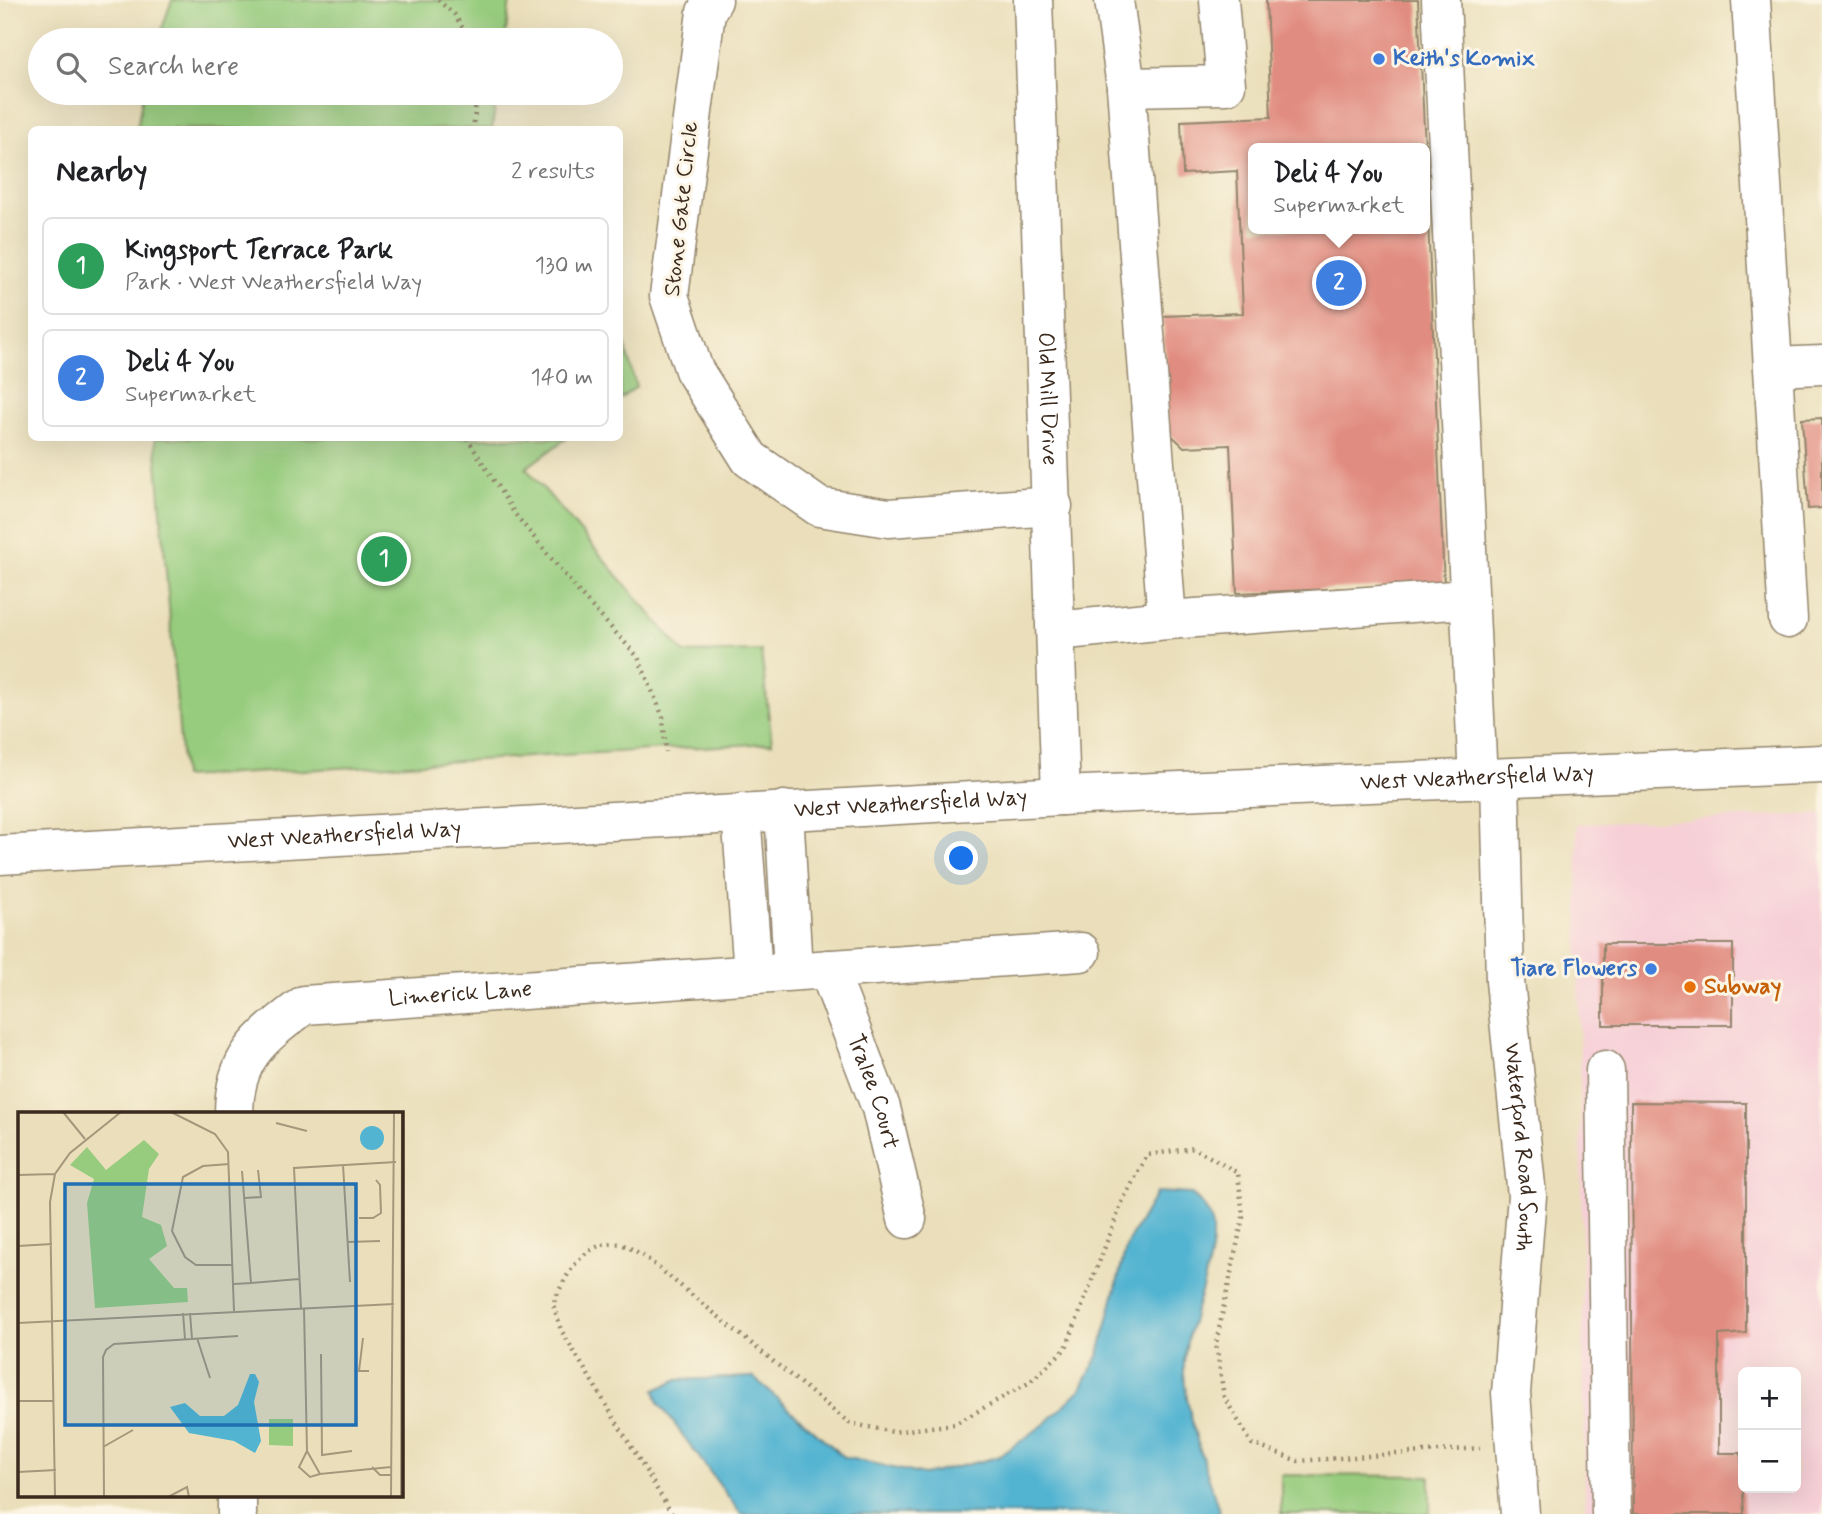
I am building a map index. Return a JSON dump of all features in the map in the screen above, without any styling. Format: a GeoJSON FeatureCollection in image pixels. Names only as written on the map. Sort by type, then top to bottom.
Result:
{"type":"FeatureCollection","features":[{"type":"Feature","properties":{"kind":"street","name":"Stone Gate Circle"},"geometry":{"type":"LineString","coordinates":[[713,0],[706,12],[669,296],[694,370],[750,459],[819,507],[889,518],[1053,506]]}},
{"type":"Feature","properties":{"kind":"street","name":"Old Mill Drive"},"geometry":{"type":"LineString","coordinates":[[1033,0],[1053,506],[1061,796]]}},
{"type":"Feature","properties":{"kind":"street"},"geometry":{"type":"LineString","coordinates":[[1114,0],[1126,86],[1167,620]]}},
{"type":"Feature","properties":{"kind":"street"},"geometry":{"type":"LineString","coordinates":[[1126,86],[1226,85],[1219,0]]}},
{"type":"Feature","properties":{"kind":"street","name":"Waterford Road South"},"geometry":{"type":"LineString","coordinates":[[1441,0],[1468,599],[1489,780],[1505,981],[1527,1196],[1511,1393],[1520,1514]]}},
{"type":"Feature","properties":{"kind":"street"},"geometry":{"type":"LineString","coordinates":[[1751,0],[1788,619]]}},
{"type":"Feature","properties":{"kind":"street"},"geometry":{"type":"LineString","coordinates":[[1773,367],[1822,365]]}},
{"type":"Feature","properties":{"kind":"street"},"geometry":{"type":"LineString","coordinates":[[1056,631],[1167,620],[1468,599]]}},
{"type":"Feature","properties":{"kind":"street","name":"West Weathersfield Way"},"geometry":{"type":"LineString","coordinates":[[0,855],[1061,796],[1822,764]]}},
{"type":"Feature","properties":{"kind":"street"},"geometry":{"type":"LineString","coordinates":[[784,810],[810,970]]}},
{"type":"Feature","properties":{"kind":"street"},"geometry":{"type":"LineString","coordinates":[[741,813],[752,973]]}},
{"type":"Feature","properties":{"kind":"street","name":"Limerick Lane"},"geometry":{"type":"LineString","coordinates":[[234,1112],[234,1086],[257,1041],[304,1005],[1081,952]]}},
{"type":"Feature","properties":{"kind":"street","name":"Tralee Court"},"geometry":{"type":"LineString","coordinates":[[810,970],[881,1108],[908,1219]]}},
{"type":"Feature","properties":{"kind":"street"},"geometry":{"type":"LineString","coordinates":[[1605,1070],[1611,1514]]}},
{"type":"Feature","properties":{"kind":"street"},"geometry":{"type":"LineString","coordinates":[[237,1496],[237,1514]]}},
{"type":"Feature","properties":{"kind":"path"},"geometry":{"type":"LineString","coordinates":[[439,0],[455,15],[463,28]]}},
{"type":"Feature","properties":{"kind":"path"},"geometry":{"type":"LineString","coordinates":[[473,126],[476,105]]}},
{"type":"Feature","properties":{"kind":"path"},"geometry":{"type":"LineString","coordinates":[[469,441],[515,514],[582,596],[638,657],[663,718],[666,752]]}},
{"type":"Feature","properties":{"kind":"path"},"geometry":{"type":"LineString","coordinates":[[673,1514],[562,1330],[553,1304],[570,1267],[596,1248],[619,1244],[644,1256],[849,1423],[893,1432],[955,1424],[1030,1382],[1066,1348],[1123,1200],[1147,1155],[1194,1148],[1238,1173],[1243,1217],[1216,1343],[1224,1397],[1252,1444],[1297,1461],[1515,1446]]}},
{"type":"Feature","properties":{"kind":"shaded area"},"geometry":{"type":"Polygon","coordinates":[[[1822,814],[1822,1514],[1585,1514],[1577,824],[1822,814]]]}},
{"type":"Feature","properties":{"kind":"green space"},"geometry":{"type":"Polygon","coordinates":[[[172,0],[510,0],[506,28],[162,28],[172,0]]]}},
{"type":"Feature","properties":{"kind":"green space"},"geometry":{"type":"Polygon","coordinates":[[[141,105],[495,105],[492,126],[138,126],[141,105]]]}},
{"type":"Feature","properties":{"kind":"green space"},"geometry":{"type":"Polygon","coordinates":[[[623,337],[636,387],[623,397],[623,337]]]}},
{"type":"Feature","properties":{"kind":"green space"},"geometry":{"type":"Polygon","coordinates":[[[155,441],[563,441],[526,468],[684,653],[761,651],[772,743],[183,777],[155,441]]]}},
{"type":"Feature","properties":{"kind":"green space"},"geometry":{"type":"Polygon","coordinates":[[[1281,1475],[1430,1476],[1430,1514],[1281,1514],[1281,1475]]]}},
{"type":"Feature","properties":{"kind":"water"},"geometry":{"type":"Polygon","coordinates":[[[1157,1192],[1192,1194],[1209,1215],[1211,1251],[1189,1335],[1184,1373],[1193,1426],[1220,1514],[741,1514],[659,1403],[655,1390],[676,1380],[753,1377],[844,1457],[924,1475],[998,1457],[1046,1423],[1081,1389],[1099,1354],[1127,1244],[1157,1192]]]}},
{"type":"Feature","properties":{"kind":"building"},"geometry":{"type":"Polygon","coordinates":[[[1266,0],[1418,0],[1425,143],[1248,143],[1248,234],[1429,234],[1444,584],[1237,593],[1230,445],[1184,447],[1168,432],[1163,316],[1243,313],[1237,171],[1183,174],[1181,121],[1271,117],[1266,0]]]}},
{"type":"Feature","properties":{"kind":"building"},"geometry":{"type":"Polygon","coordinates":[[[1822,418],[1822,508],[1808,509],[1802,419],[1822,418]]]}},
{"type":"Feature","properties":{"kind":"building"},"geometry":{"type":"Polygon","coordinates":[[[1603,944],[1733,944],[1733,1025],[1603,1025],[1603,944]]]}},
{"type":"Feature","properties":{"kind":"building"},"geometry":{"type":"Polygon","coordinates":[[[1631,1102],[1746,1103],[1746,1333],[1719,1335],[1719,1453],[1738,1453],[1738,1493],[1743,1493],[1744,1514],[1633,1514],[1631,1102]]]}},
{"type":"Feature","properties":{"kind":"place","name":"Keith's Komix"},"geometry":{"type":"Point","coordinates":[1379,59]}},
{"type":"Feature","properties":{"kind":"place","name":"Deli 4 You"},"geometry":{"type":"Point","coordinates":[1339,283]}},
{"type":"Feature","properties":{"kind":"place","name":"Kingsport Terrace Park"},"geometry":{"type":"Point","coordinates":[384,559]}},
{"type":"Feature","properties":{"kind":"place","name":"Tiare Flowers"},"geometry":{"type":"Point","coordinates":[1651,969]}},
{"type":"Feature","properties":{"kind":"place","name":"Subway"},"geometry":{"type":"Point","coordinates":[1690,987]}}]}
